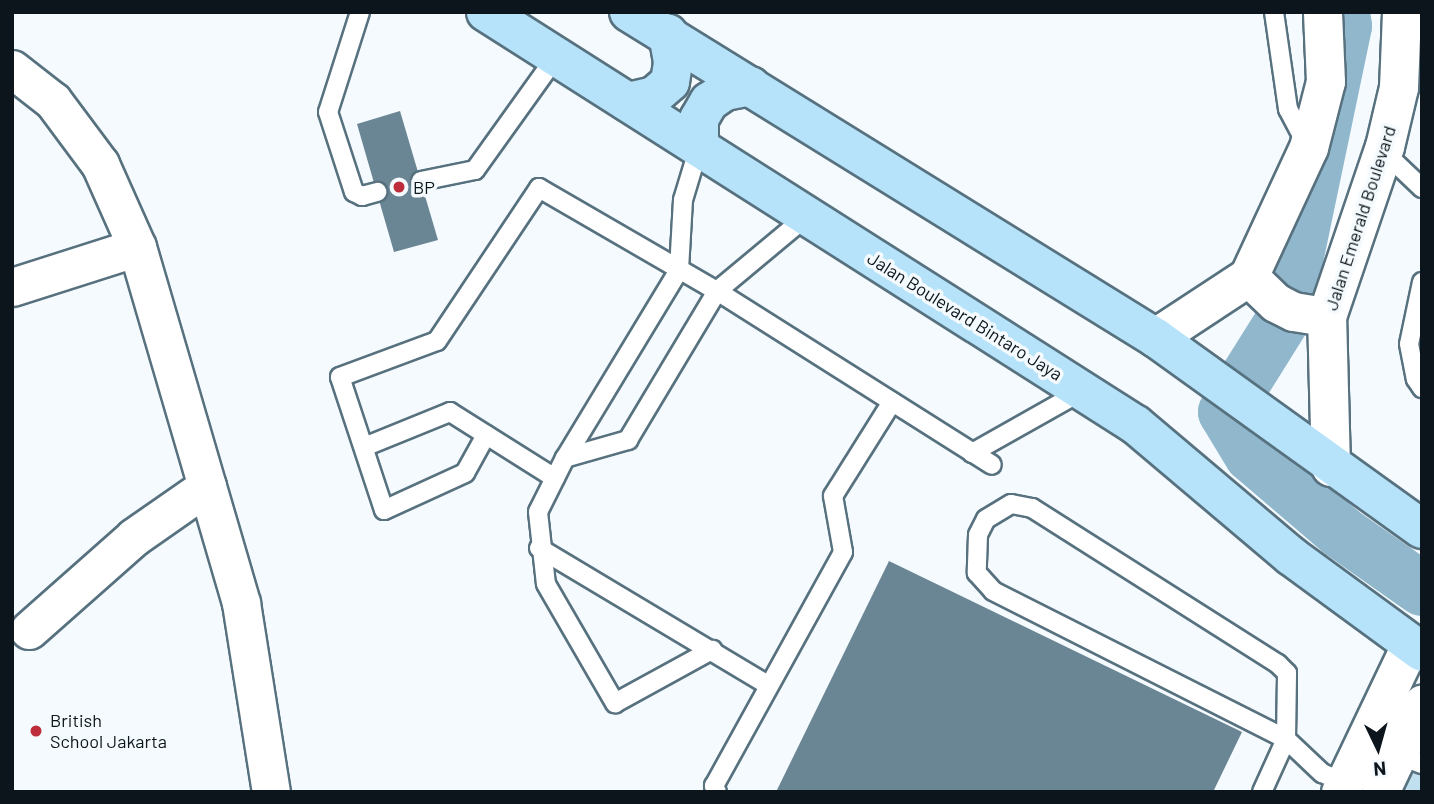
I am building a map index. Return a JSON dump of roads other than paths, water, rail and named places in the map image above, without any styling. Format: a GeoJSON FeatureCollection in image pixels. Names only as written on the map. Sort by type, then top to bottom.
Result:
{"type":"FeatureCollection","features":[{"type":"Feature","properties":{"kind":"main road","name":"Jalan Boulevard Bintaro Jaya"},"geometry":{"type":"LineString","coordinates":[[486,12],[1136,425],[1227,498],[1291,556],[1416,648]]}},
{"type":"Feature","properties":{"kind":"main road"},"geometry":{"type":"LineString","coordinates":[[629,12],[668,33],[1156,338],[1282,427],[1331,467],[1422,529]]}},
{"type":"Feature","properties":{"kind":"main road"},"geometry":{"type":"LineString","coordinates":[[1156,338],[1255,284],[1309,148],[1326,82],[1323,12]]}},
{"type":"Feature","properties":{"kind":"main road","name":"Jalan Emerald Boulevard"},"geometry":{"type":"LineString","coordinates":[[1331,467],[1320,316],[1383,150],[1399,88],[1402,12]]}},
{"type":"Feature","properties":{"kind":"main road"},"geometry":{"type":"LineString","coordinates":[[628,102],[654,96],[670,82],[673,62],[668,33]]}},
{"type":"Feature","properties":{"kind":"main road"},"geometry":{"type":"LineString","coordinates":[[699,147],[699,119],[709,102],[725,91],[751,86]]}},
{"type":"Feature","properties":{"kind":"main road"},"geometry":{"type":"LineString","coordinates":[[1255,284],[1276,303],[1320,316]]}},
{"type":"Feature","properties":{"kind":"street"},"geometry":{"type":"LineString","coordinates":[[12,69],[53,101],[100,164],[137,247],[241,603],[271,792]]}},
{"type":"Feature","properties":{"kind":"street"},"geometry":{"type":"LineString","coordinates":[[12,288],[137,247]]}},
{"type":"Feature","properties":{"kind":"street"},"geometry":{"type":"LineString","coordinates":[[29,631],[134,537],[206,486]]}},
{"type":"Feature","properties":{"kind":"street"},"geometry":{"type":"LineString","coordinates":[[1342,788],[1365,739],[1416,648]]}},
{"type":"Feature","properties":{"kind":"street"},"geometry":{"type":"LineString","coordinates":[[1395,775],[1422,704]]}},
{"type":"Feature","properties":{"kind":"lane"},"geometry":{"type":"LineString","coordinates":[[360,12],[328,112],[354,192],[362,196],[377,192]]}},
{"type":"Feature","properties":{"kind":"lane"},"geometry":{"type":"LineString","coordinates":[[1274,12],[1288,109],[1309,148]]}},
{"type":"Feature","properties":{"kind":"lane"},"geometry":{"type":"LineString","coordinates":[[421,181],[475,170],[556,57]]}},
{"type":"Feature","properties":{"kind":"lane"},"geometry":{"type":"LineString","coordinates":[[699,147],[683,200],[680,270],[565,458],[538,512],[539,548],[546,584],[615,703],[712,650]]}},
{"type":"Feature","properties":{"kind":"lane"},"geometry":{"type":"LineString","coordinates":[[1383,150],[1422,188]]}},
{"type":"Feature","properties":{"kind":"lane"},"geometry":{"type":"LineString","coordinates":[[486,435],[464,473],[384,510],[340,377],[437,341],[539,188],[717,290],[992,465]]}},
{"type":"Feature","properties":{"kind":"lane"},"geometry":{"type":"LineString","coordinates":[[565,458],[628,440],[717,290],[807,216]]}},
{"type":"Feature","properties":{"kind":"lane"},"geometry":{"type":"LineString","coordinates":[[1422,282],[1409,344],[1422,388]]}},
{"type":"Feature","properties":{"kind":"lane"},"geometry":{"type":"LineString","coordinates":[[972,453],[1082,391]]}},
{"type":"Feature","properties":{"kind":"lane"},"geometry":{"type":"LineString","coordinates":[[717,792],[714,786],[843,552],[833,496],[892,402]]}},
{"type":"Feature","properties":{"kind":"lane"},"geometry":{"type":"LineString","coordinates":[[364,447],[450,412],[555,478]]}},
{"type":"Feature","properties":{"kind":"lane"},"geometry":{"type":"LineString","coordinates":[[1262,792],[1286,739],[1287,673],[1278,664],[1032,508],[1011,504],[986,519],[978,535],[977,573],[993,591],[1286,739],[1342,788],[1395,775],[1365,739]]}},
{"type":"Feature","properties":{"kind":"lane"},"geometry":{"type":"LineString","coordinates":[[539,548],[768,685]]}},
{"type":"Feature","properties":{"kind":"waterway"},"geometry":{"type":"LineString","coordinates":[[1343,12],[1345,26],[1284,318],[1225,412],[1251,455],[1341,532],[1422,589]]}},
{"type":"Feature","properties":{"kind":"place","name":"BP"},"geometry":{"type":"Point","coordinates":[399,187]}},
{"type":"Feature","properties":{"kind":"place","name":"British School Jakarta"},"geometry":{"type":"Point","coordinates":[36,731]}}]}
